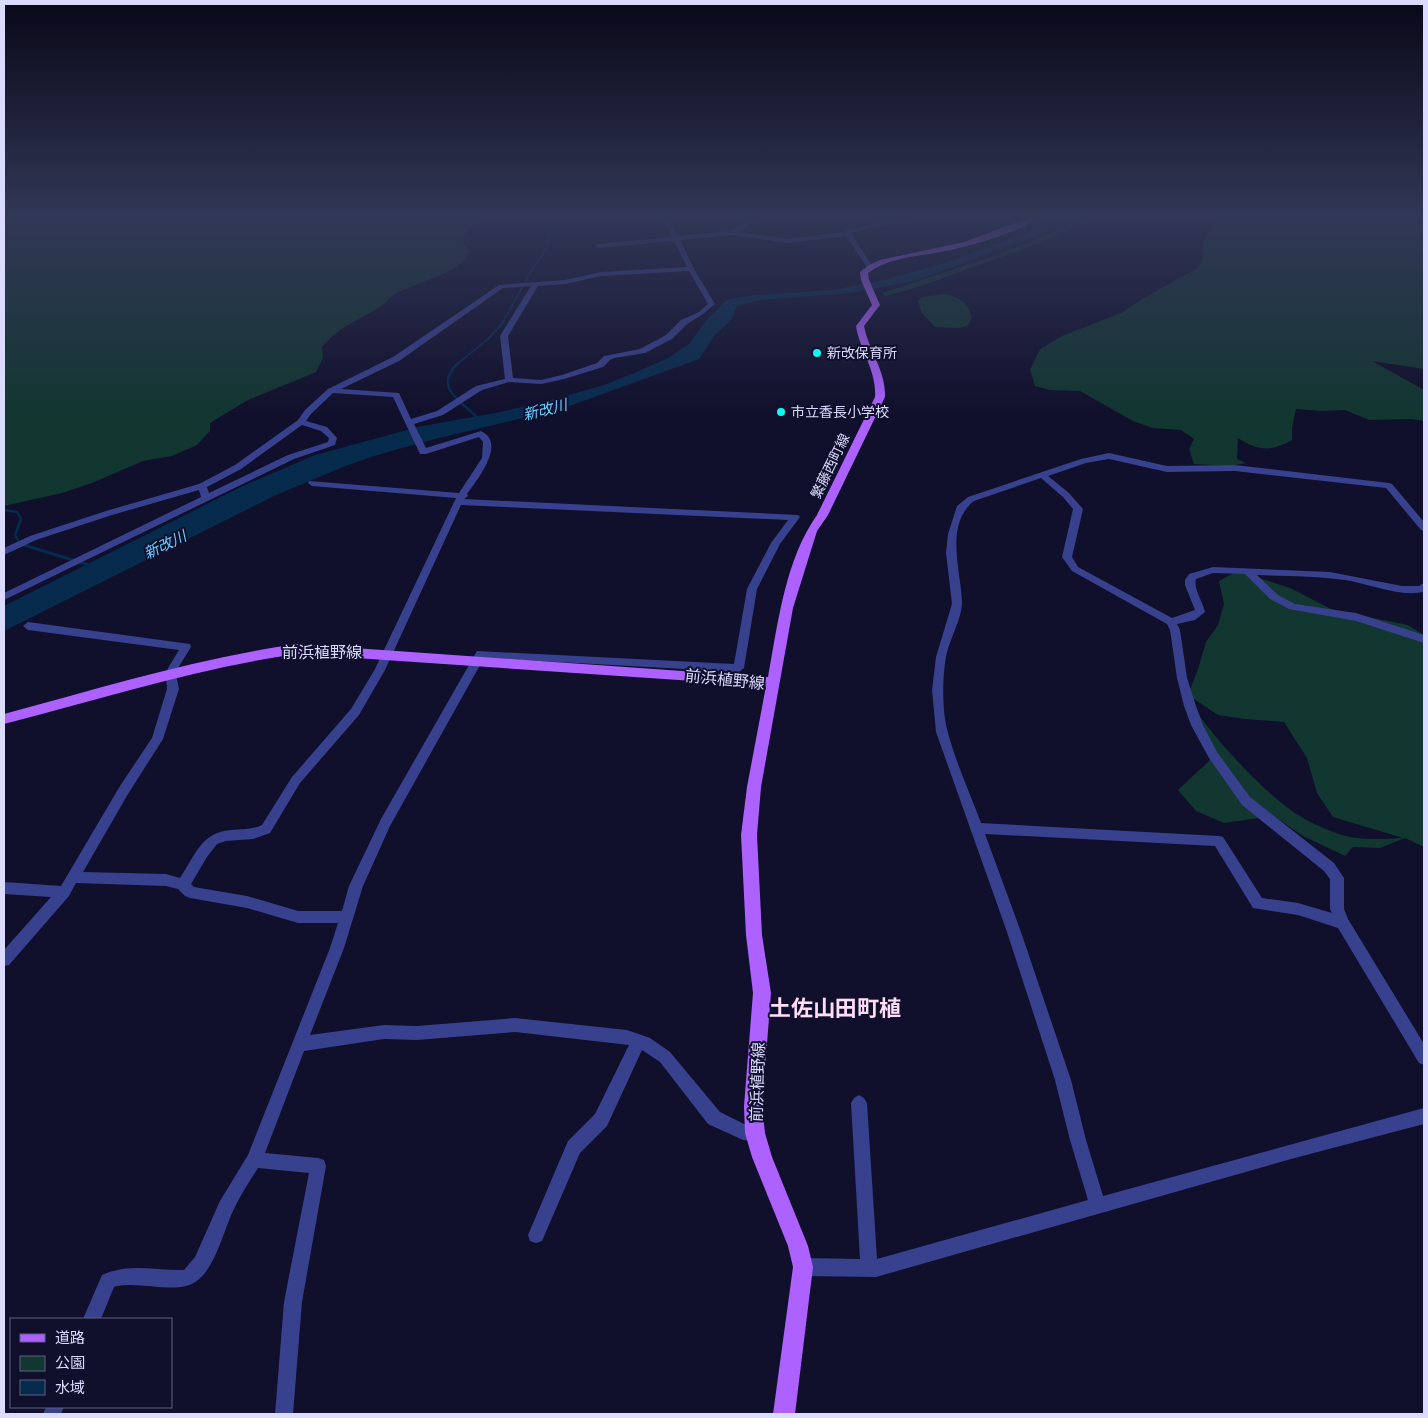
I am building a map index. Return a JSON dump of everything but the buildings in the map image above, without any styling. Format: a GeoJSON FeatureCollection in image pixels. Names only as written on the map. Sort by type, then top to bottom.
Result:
{"type":"FeatureCollection","features":[{"type":"Feature","properties":{"kind":"main road","name":"繁藤西町線"},"geometry":{"type":"LineString","coordinates":[[773,682],[795,578],[810,531],[822,515],[880,397],[881,387],[878,370],[861,333],[860,326],[876,305],[867,284]]}},
{"type":"Feature","properties":{"kind":"main road","name":"前浜植野線"},"geometry":{"type":"LineString","coordinates":[[4,719],[172,674],[262,654],[297,649],[773,682],[754,787],[749,835],[754,935],[762,994],[753,1106],[755,1133],[762,1157],[798,1246],[804,1267],[784,1414]]}},
{"type":"Feature","properties":{"kind":"street"},"geometry":{"type":"LineString","coordinates":[[4,552],[33,538],[109,513],[202,486],[238,467],[301,422],[308,412],[331,391],[396,359],[500,286],[533,284]]}},
{"type":"Feature","properties":{"kind":"street"},"geometry":{"type":"LineString","coordinates":[[508,380],[504,336],[536,284]]}},
{"type":"Feature","properties":{"kind":"street"},"geometry":{"type":"LineString","coordinates":[[410,422],[440,412],[479,388],[508,380],[541,382],[564,377],[600,365],[607,358],[613,356],[642,351],[669,337],[684,322],[701,314],[712,304],[700,284]]}},
{"type":"Feature","properties":{"kind":"street"},"geometry":{"type":"LineString","coordinates":[[182,884],[212,841],[222,836],[259,834],[266,829],[296,780],[355,712],[388,654],[461,499],[486,458],[487,442],[481,434],[423,452],[396,396],[331,391]]}},
{"type":"Feature","properties":{"kind":"street"},"geometry":{"type":"LineString","coordinates":[[4,598],[291,457],[332,443],[332,438],[324,429],[301,422]]}},
{"type":"Feature","properties":{"kind":"street"},"geometry":{"type":"LineString","coordinates":[[1098,1206],[1062,1080],[1014,932],[997,887],[991,863],[942,732],[938,690],[941,658],[957,604],[952,552],[953,534],[962,506],[971,500],[1084,460],[1109,456],[1167,469],[1235,468],[1389,486],[1424,528]]}},
{"type":"Feature","properties":{"kind":"street"},"geometry":{"type":"LineString","coordinates":[[1042,475],[1078,508],[1067,557],[1075,569],[1171,622],[1175,630],[1182,678],[1190,706],[1213,755],[1246,801],[1329,868],[1337,878],[1337,909],[1343,922],[1424,1058]]}},
{"type":"Feature","properties":{"kind":"street"},"geometry":{"type":"LineString","coordinates":[[92,1318],[108,1281],[114,1277],[183,1278],[191,1276],[201,1264],[226,1207],[254,1160],[337,948],[356,886],[385,823],[481,654],[739,668],[752,589],[776,543],[796,517],[461,499],[312,483]]}},
{"type":"Feature","properties":{"kind":"street"},"geometry":{"type":"LineString","coordinates":[[202,486],[206,498]]}},
{"type":"Feature","properties":{"kind":"street"},"geometry":{"type":"LineString","coordinates":[[1171,622],[1191,617],[1200,612],[1200,607],[1189,584],[1194,574],[1213,570],[1348,578],[1410,591],[1422,590],[1424,586]]}},
{"type":"Feature","properties":{"kind":"street"},"geometry":{"type":"LineString","coordinates":[[1248,572],[1274,597],[1293,607],[1356,617],[1424,639]]}},
{"type":"Feature","properties":{"kind":"street"},"geometry":{"type":"LineString","coordinates":[[4,960],[64,892],[156,739],[173,689],[173,668],[186,647],[28,626]]}},
{"type":"Feature","properties":{"kind":"street"},"geometry":{"type":"LineString","coordinates":[[977,828],[1219,841],[1258,904],[1298,909],[1343,922]]}},
{"type":"Feature","properties":{"kind":"street"},"geometry":{"type":"LineString","coordinates":[[74,877],[166,880],[182,884],[190,892],[247,902],[293,916],[346,917]]}},
{"type":"Feature","properties":{"kind":"street"},"geometry":{"type":"LineString","coordinates":[[4,888],[64,892]]}},
{"type":"Feature","properties":{"kind":"street"},"geometry":{"type":"LineString","coordinates":[[299,1044],[384,1032],[417,1033],[515,1025],[627,1037],[665,1057],[714,1118],[743,1132],[755,1133]]}},
{"type":"Feature","properties":{"kind":"street"},"geometry":{"type":"LineString","coordinates":[[536,1235],[574,1147],[602,1120],[639,1042]]}},
{"type":"Feature","properties":{"kind":"street"},"geometry":{"type":"LineString","coordinates":[[859,1103],[869,1266]]}},
{"type":"Feature","properties":{"kind":"street"},"geometry":{"type":"LineString","coordinates":[[804,1267],[869,1266],[876,1268],[1424,1116]]}},
{"type":"Feature","properties":{"kind":"street"},"geometry":{"type":"LineString","coordinates":[[254,1160],[318,1166],[293,1302],[284,1414]]}},
{"type":"Feature","properties":{"kind":"green space"},"geometry":{"type":"Polygon","coordinates":[[[4,284],[418,284],[391,297],[383,305],[343,328],[329,339],[322,347],[323,358],[316,372],[248,400],[210,423],[210,431],[197,445],[172,456],[143,461],[92,483],[62,493],[4,506],[4,284]]]}},
{"type":"Feature","properties":{"kind":"green space"},"geometry":{"type":"Polygon","coordinates":[[[909,284],[925,284],[885,296],[882,293],[909,284]]]}},
{"type":"Feature","properties":{"kind":"green space"},"geometry":{"type":"Polygon","coordinates":[[[1169,284],[1424,284],[1424,369],[1372,361],[1424,390],[1424,421],[1412,419],[1369,420],[1345,410],[1296,409],[1292,428],[1292,440],[1278,447],[1258,448],[1238,438],[1237,459],[1246,463],[1230,466],[1194,464],[1189,449],[1194,439],[1181,430],[1153,428],[1133,421],[1080,391],[1050,390],[1035,386],[1030,370],[1040,349],[1062,336],[1123,312],[1169,284]]]}},
{"type":"Feature","properties":{"kind":"green space"},"geometry":{"type":"Polygon","coordinates":[[[945,294],[959,299],[966,305],[972,318],[967,326],[958,328],[935,327],[922,313],[918,301],[922,297],[945,294]]]}},
{"type":"Feature","properties":{"kind":"green space"},"geometry":{"type":"Polygon","coordinates":[[[1237,571],[1290,588],[1333,610],[1408,625],[1424,635],[1424,847],[1405,838],[1380,848],[1353,847],[1345,856],[1303,836],[1274,816],[1224,823],[1196,811],[1178,790],[1209,761],[1213,752],[1194,708],[1225,748],[1250,775],[1299,816],[1326,829],[1355,838],[1403,838],[1333,817],[1317,793],[1307,758],[1284,722],[1218,715],[1188,695],[1206,642],[1218,625],[1224,604],[1219,581],[1237,571]]]}},
{"type":"Feature","properties":{"kind":"water","name":"新改川"},"geometry":{"type":"Polygon","coordinates":[[[863,284],[898,284],[850,293],[759,300],[737,306],[731,320],[715,335],[699,359],[564,408],[427,441],[343,467],[274,496],[4,631],[4,606],[245,485],[315,455],[422,426],[501,412],[604,385],[668,358],[689,344],[705,322],[729,299],[757,295],[833,290],[863,284]]]}},
{"type":"Feature","properties":{"kind":"waterway"},"geometry":{"type":"LineString","coordinates":[[458,364],[487,340],[502,324],[524,284]]}},
{"type":"Feature","properties":{"kind":"waterway"},"geometry":{"type":"LineString","coordinates":[[458,364],[448,379],[448,386],[456,399],[477,417]]}},
{"type":"Feature","properties":{"kind":"waterway"},"geometry":{"type":"LineString","coordinates":[[4,510],[17,512],[21,519],[15,535],[19,542],[27,546]]}},
{"type":"Feature","properties":{"kind":"waterway"},"geometry":{"type":"LineString","coordinates":[[27,546],[89,565]]}},
{"type":"Feature","properties":{"kind":"place","name":"新改保育所"},"geometry":{"type":"Point","coordinates":[817,353]}},
{"type":"Feature","properties":{"kind":"place","name":"市立香長小学校"},"geometry":{"type":"Point","coordinates":[781,412]}},
{"type":"Feature","properties":{"kind":"district","name":"土佐山田町植"},"geometry":{"type":"Point","coordinates":[835,1008]}}]}
